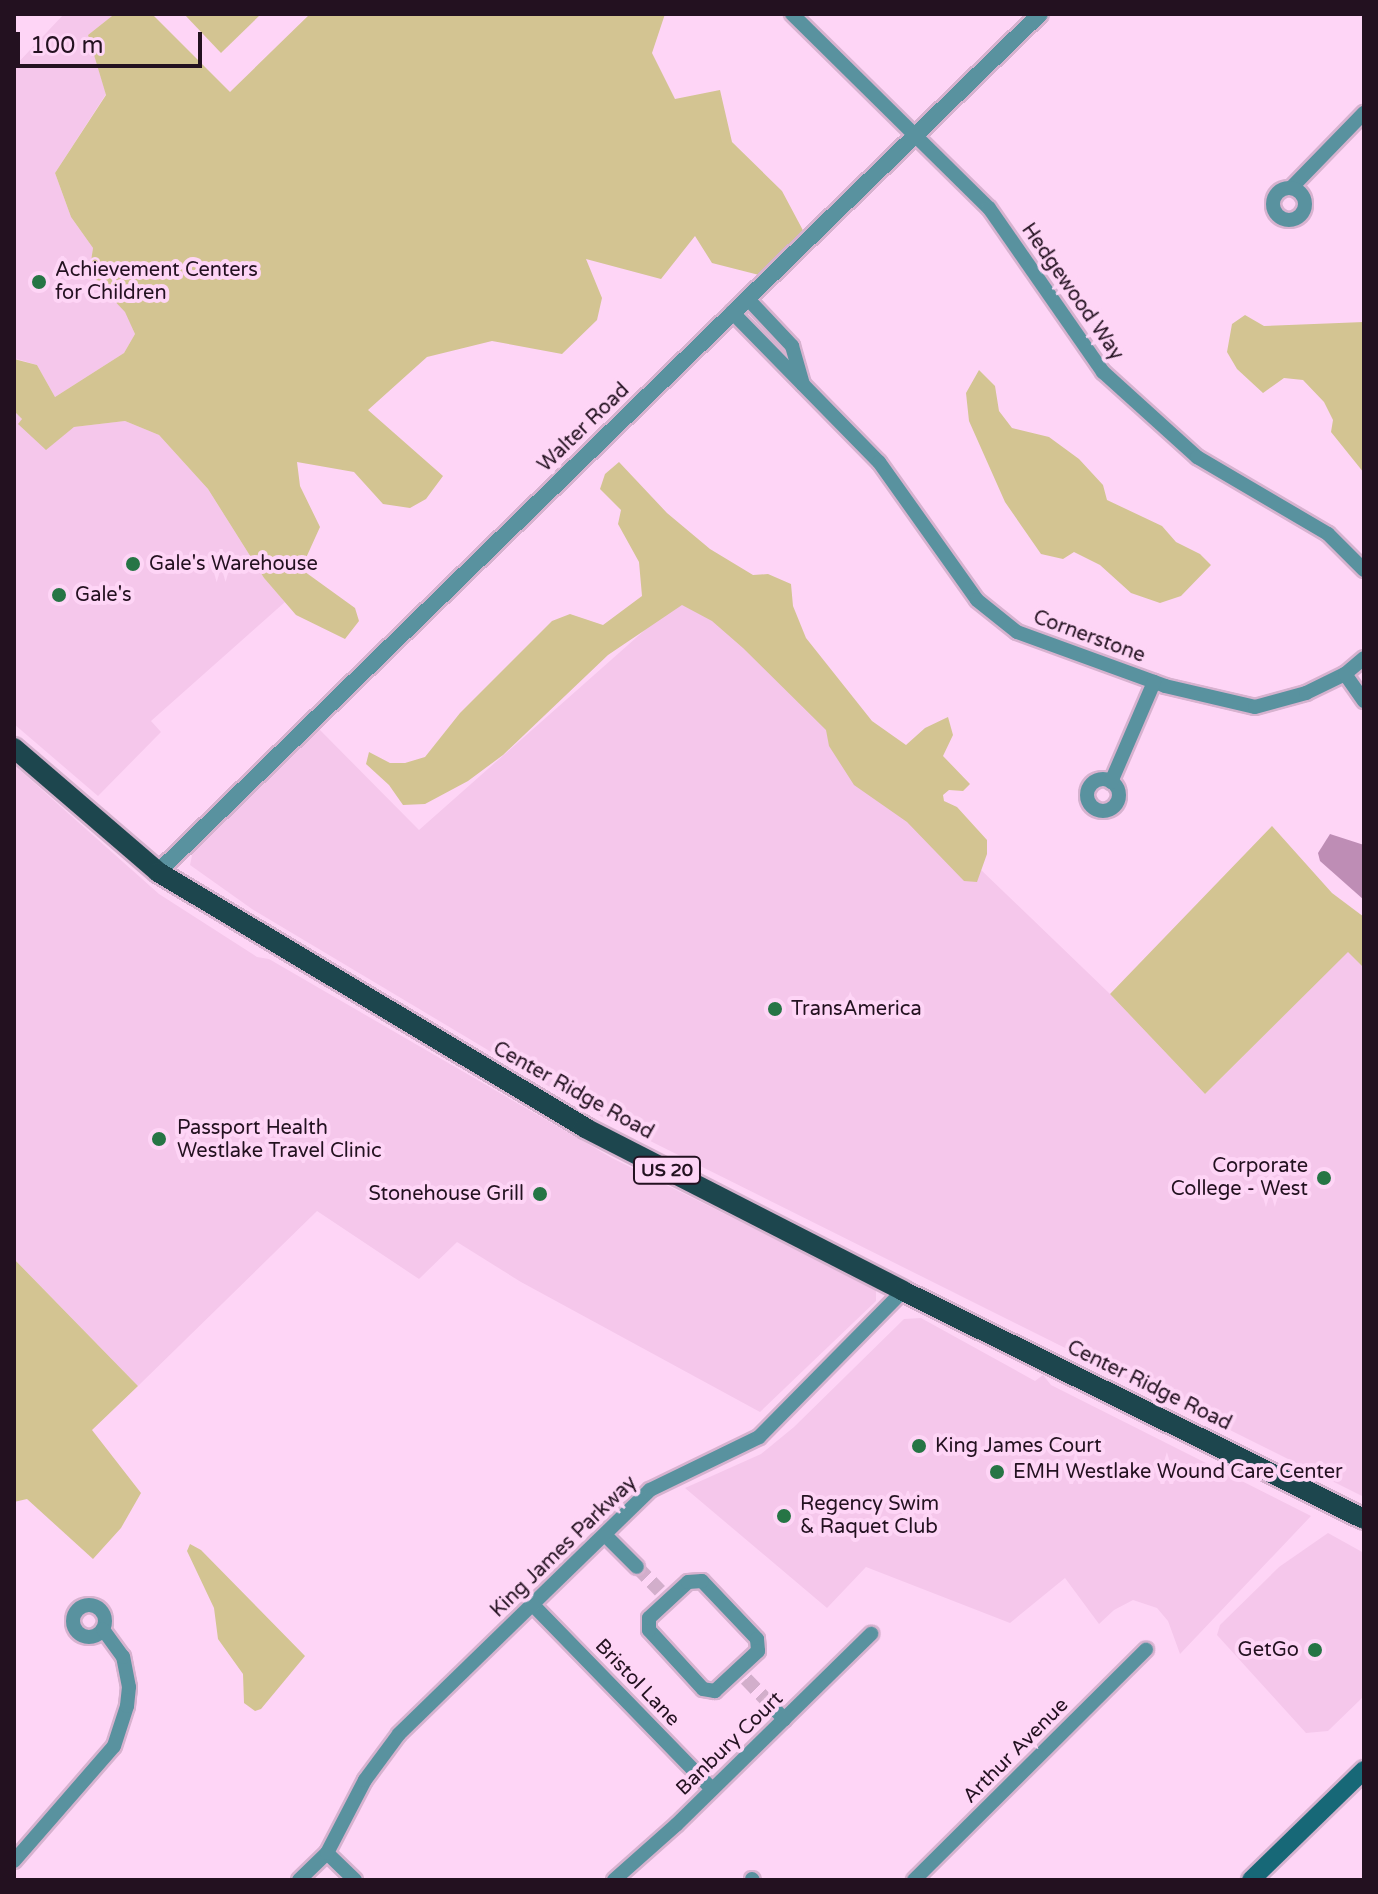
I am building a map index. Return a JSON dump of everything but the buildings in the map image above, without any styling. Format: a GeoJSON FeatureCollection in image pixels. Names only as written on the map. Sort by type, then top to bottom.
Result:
{"type":"FeatureCollection","features":[{"type":"Feature","properties":{"kind":"main road","name":"Center Ridge Road"},"geometry":{"type":"LineString","coordinates":[[14,748],[158,872],[585,1128],[903,1291],[1364,1519]]}},
{"type":"Feature","properties":{"kind":"main road"},"geometry":{"type":"LineString","coordinates":[[1251,1880],[1364,1770]]}},
{"type":"Feature","properties":{"kind":"street","name":"Hedgewood Way"},"geometry":{"type":"LineString","coordinates":[[792,14],[989,208],[1103,372],[1197,457],[1328,534],[1364,570]]}},
{"type":"Feature","properties":{"kind":"street","name":"Walter Road"},"geometry":{"type":"LineString","coordinates":[[158,872],[1040,14]]}},
{"type":"Feature","properties":{"kind":"street"},"geometry":{"type":"LineString","coordinates":[[1291,188],[1364,113]]}},
{"type":"Feature","properties":{"kind":"street","name":"Cornerstone"},"geometry":{"type":"LineString","coordinates":[[747,298],[792,346],[803,385]]}},
{"type":"Feature","properties":{"kind":"street","name":"Cornerstone"},"geometry":{"type":"LineString","coordinates":[[732,312],[879,462],[977,600],[1017,632],[1154,682],[1235,705],[1255,707],[1286,701],[1345,674],[1364,658]]}},
{"type":"Feature","properties":{"kind":"street"},"geometry":{"type":"LineString","coordinates":[[1345,674],[1364,701]]}},
{"type":"Feature","properties":{"kind":"street"},"geometry":{"type":"LineString","coordinates":[[1111,782],[1154,682]]}},
{"type":"Feature","properties":{"kind":"street","name":"King James Parkway"},"geometry":{"type":"LineString","coordinates":[[299,1880],[327,1853],[377,1760],[399,1734],[650,1490],[759,1437],[903,1291]]}},
{"type":"Feature","properties":{"kind":"street"},"geometry":{"type":"LineString","coordinates":[[605,1535],[637,1567]]}},
{"type":"Feature","properties":{"kind":"street"},"geometry":{"type":"LineString","coordinates":[[702,1581],[757,1639],[758,1651],[742,1675],[715,1691],[703,1689],[649,1630],[649,1618],[664,1596],[688,1582],[702,1581]]}},
{"type":"Feature","properties":{"kind":"street","name":"Bristol Lane"},"geometry":{"type":"LineString","coordinates":[[533,1605],[712,1789]]}},
{"type":"Feature","properties":{"kind":"street"},"geometry":{"type":"LineString","coordinates":[[14,1861],[114,1746],[127,1706],[129,1687],[123,1657],[103,1629]]}},
{"type":"Feature","properties":{"kind":"street","name":"Banbury Court"},"geometry":{"type":"LineString","coordinates":[[614,1880],[871,1634]]}},
{"type":"Feature","properties":{"kind":"street","name":"Arthur Avenue"},"geometry":{"type":"LineString","coordinates":[[914,1880],[1146,1650]]}},
{"type":"Feature","properties":{"kind":"street"},"geometry":{"type":"LineString","coordinates":[[770,1704],[784,1719]]}},
{"type":"Feature","properties":{"kind":"street"},"geometry":{"type":"LineString","coordinates":[[327,1853],[355,1880]]}},
{"type":"Feature","properties":{"kind":"shaded area"},"geometry":{"type":"Polygon","coordinates":[[[64,14],[123,14],[112,16],[88,35],[106,94],[55,173],[71,217],[93,248],[89,274],[126,312],[135,334],[124,353],[55,397],[37,365],[14,358],[14,67],[64,14]]]}},
{"type":"Feature","properties":{"kind":"shaded area"},"geometry":{"type":"Polygon","coordinates":[[[152,14],[230,92],[310,14],[665,14],[652,53],[675,99],[720,90],[732,142],[782,191],[806,236],[763,276],[712,263],[695,236],[661,279],[586,259],[602,298],[597,320],[562,354],[492,341],[427,357],[368,410],[443,476],[426,499],[410,508],[383,504],[354,472],[297,462],[300,486],[320,527],[301,569],[355,608],[359,621],[345,639],[296,615],[264,578],[208,489],[159,435],[125,421],[74,427],[46,450],[18,424],[22,419],[14,411],[14,359],[37,365],[55,397],[124,353],[135,334],[125,312],[89,274],[93,248],[71,217],[55,173],[106,95],[88,35],[112,16],[152,14]]]}},
{"type":"Feature","properties":{"kind":"shaded area"},"geometry":{"type":"Polygon","coordinates":[[[184,14],[261,14],[221,53],[184,14]]]}},
{"type":"Feature","properties":{"kind":"shaded area"},"geometry":{"type":"Polygon","coordinates":[[[1245,315],[1264,326],[1364,322],[1364,473],[1331,432],[1333,420],[1324,402],[1303,380],[1284,378],[1263,393],[1237,369],[1227,352],[1232,324],[1245,315]]]}},
{"type":"Feature","properties":{"kind":"shaded area"},"geometry":{"type":"Polygon","coordinates":[[[979,370],[995,386],[999,411],[1012,428],[1049,437],[1079,459],[1103,485],[1107,500],[1162,526],[1176,542],[1200,554],[1211,565],[1181,596],[1160,603],[1131,593],[1100,565],[1074,552],[1063,559],[1041,554],[1005,502],[969,421],[966,393],[979,370]]]}},
{"type":"Feature","properties":{"kind":"shaded area"},"geometry":{"type":"Polygon","coordinates":[[[14,411],[22,419],[19,424],[46,449],[74,427],[125,421],[159,435],[208,489],[264,578],[285,602],[151,721],[161,732],[98,796],[14,724],[14,411]]]}},
{"type":"Feature","properties":{"kind":"shaded area"},"geometry":{"type":"Polygon","coordinates":[[[619,462],[667,513],[710,549],[753,575],[768,574],[791,584],[793,606],[806,638],[872,721],[906,745],[925,728],[948,717],[953,735],[943,756],[970,784],[963,791],[949,790],[943,795],[944,801],[957,807],[987,840],[987,854],[977,882],[964,881],[907,822],[854,785],[829,746],[826,730],[712,621],[682,605],[608,655],[503,755],[468,781],[425,804],[403,805],[389,785],[366,764],[369,752],[390,763],[405,763],[425,757],[460,713],[552,621],[570,614],[603,625],[642,596],[639,562],[618,524],[621,510],[600,489],[605,474],[619,462]]]}},
{"type":"Feature","properties":{"kind":"shaded area"},"geometry":{"type":"Polygon","coordinates":[[[690,590],[1110,994],[1205,1094],[1348,951],[1364,968],[1364,1497],[590,1111],[252,909],[190,865],[194,846],[317,727],[419,830],[690,590]]]}},
{"type":"Feature","properties":{"kind":"shaded area"},"geometry":{"type":"Polygon","coordinates":[[[14,765],[159,894],[257,957],[269,959],[612,1158],[876,1289],[876,1301],[760,1412],[521,1282],[457,1242],[419,1279],[317,1211],[138,1386],[14,1259],[14,765]]]}},
{"type":"Feature","properties":{"kind":"shaded area"},"geometry":{"type":"Polygon","coordinates":[[[1272,826],[1332,893],[1364,917],[1364,968],[1348,952],[1205,1094],[1110,994],[1272,826]]]}},
{"type":"Feature","properties":{"kind":"shaded area"},"geometry":{"type":"Polygon","coordinates":[[[1330,834],[1364,845],[1364,900],[1320,861],[1318,853],[1330,834]]]}},
{"type":"Feature","properties":{"kind":"shaded area"},"geometry":{"type":"Polygon","coordinates":[[[14,1259],[138,1386],[92,1430],[141,1493],[121,1528],[93,1559],[27,1499],[14,1502],[14,1259]]]}},
{"type":"Feature","properties":{"kind":"shaded area"},"geometry":{"type":"Polygon","coordinates":[[[921,1318],[1035,1381],[1043,1375],[1051,1385],[1311,1516],[1180,1654],[1168,1621],[1157,1608],[1133,1600],[1114,1610],[1099,1624],[1065,1578],[1010,1623],[866,1567],[827,1608],[685,1488],[761,1454],[794,1427],[904,1319],[921,1318]]]}},
{"type":"Feature","properties":{"kind":"shaded area"},"geometry":{"type":"Polygon","coordinates":[[[1328,1533],[1364,1553],[1364,1696],[1328,1731],[1306,1733],[1217,1635],[1220,1625],[1279,1567],[1328,1533]]]}},
{"type":"Feature","properties":{"kind":"shaded area"},"geometry":{"type":"Polygon","coordinates":[[[190,1544],[201,1550],[305,1656],[261,1709],[255,1711],[244,1703],[243,1674],[218,1639],[214,1608],[187,1551],[190,1544]]]}},
{"type":"Feature","properties":{"kind":"tunnel"},"geometry":{"type":"LineString","coordinates":[[637,1567],[660,1591]]}},
{"type":"Feature","properties":{"kind":"tunnel"},"geometry":{"type":"LineString","coordinates":[[746,1679],[770,1704]]}},
{"type":"Feature","properties":{"kind":"place","name":"Achievement Centers for Children"},"geometry":{"type":"Point","coordinates":[39,282]}},
{"type":"Feature","properties":{"kind":"place","name":"Gale's Warehouse"},"geometry":{"type":"Point","coordinates":[133,564]}},
{"type":"Feature","properties":{"kind":"place","name":"Gale's"},"geometry":{"type":"Point","coordinates":[59,595]}},
{"type":"Feature","properties":{"kind":"place","name":"TransAmerica"},"geometry":{"type":"Point","coordinates":[775,1009]}},
{"type":"Feature","properties":{"kind":"place","name":"Passport Health Westlake Travel Clinic"},"geometry":{"type":"Point","coordinates":[159,1139]}},
{"type":"Feature","properties":{"kind":"place","name":"Corporate College - West"},"geometry":{"type":"Point","coordinates":[1324,1178]}},
{"type":"Feature","properties":{"kind":"place","name":"Stonehouse Grill"},"geometry":{"type":"Point","coordinates":[540,1194]}},
{"type":"Feature","properties":{"kind":"place","name":"King James Court"},"geometry":{"type":"Point","coordinates":[919,1446]}},
{"type":"Feature","properties":{"kind":"place","name":"EMH Westlake Wound Care Center"},"geometry":{"type":"Point","coordinates":[997,1472]}},
{"type":"Feature","properties":{"kind":"place","name":"Regency Swim & Raquet Club"},"geometry":{"type":"Point","coordinates":[784,1516]}},
{"type":"Feature","properties":{"kind":"place","name":"GetGo"},"geometry":{"type":"Point","coordinates":[1315,1650]}}]}
